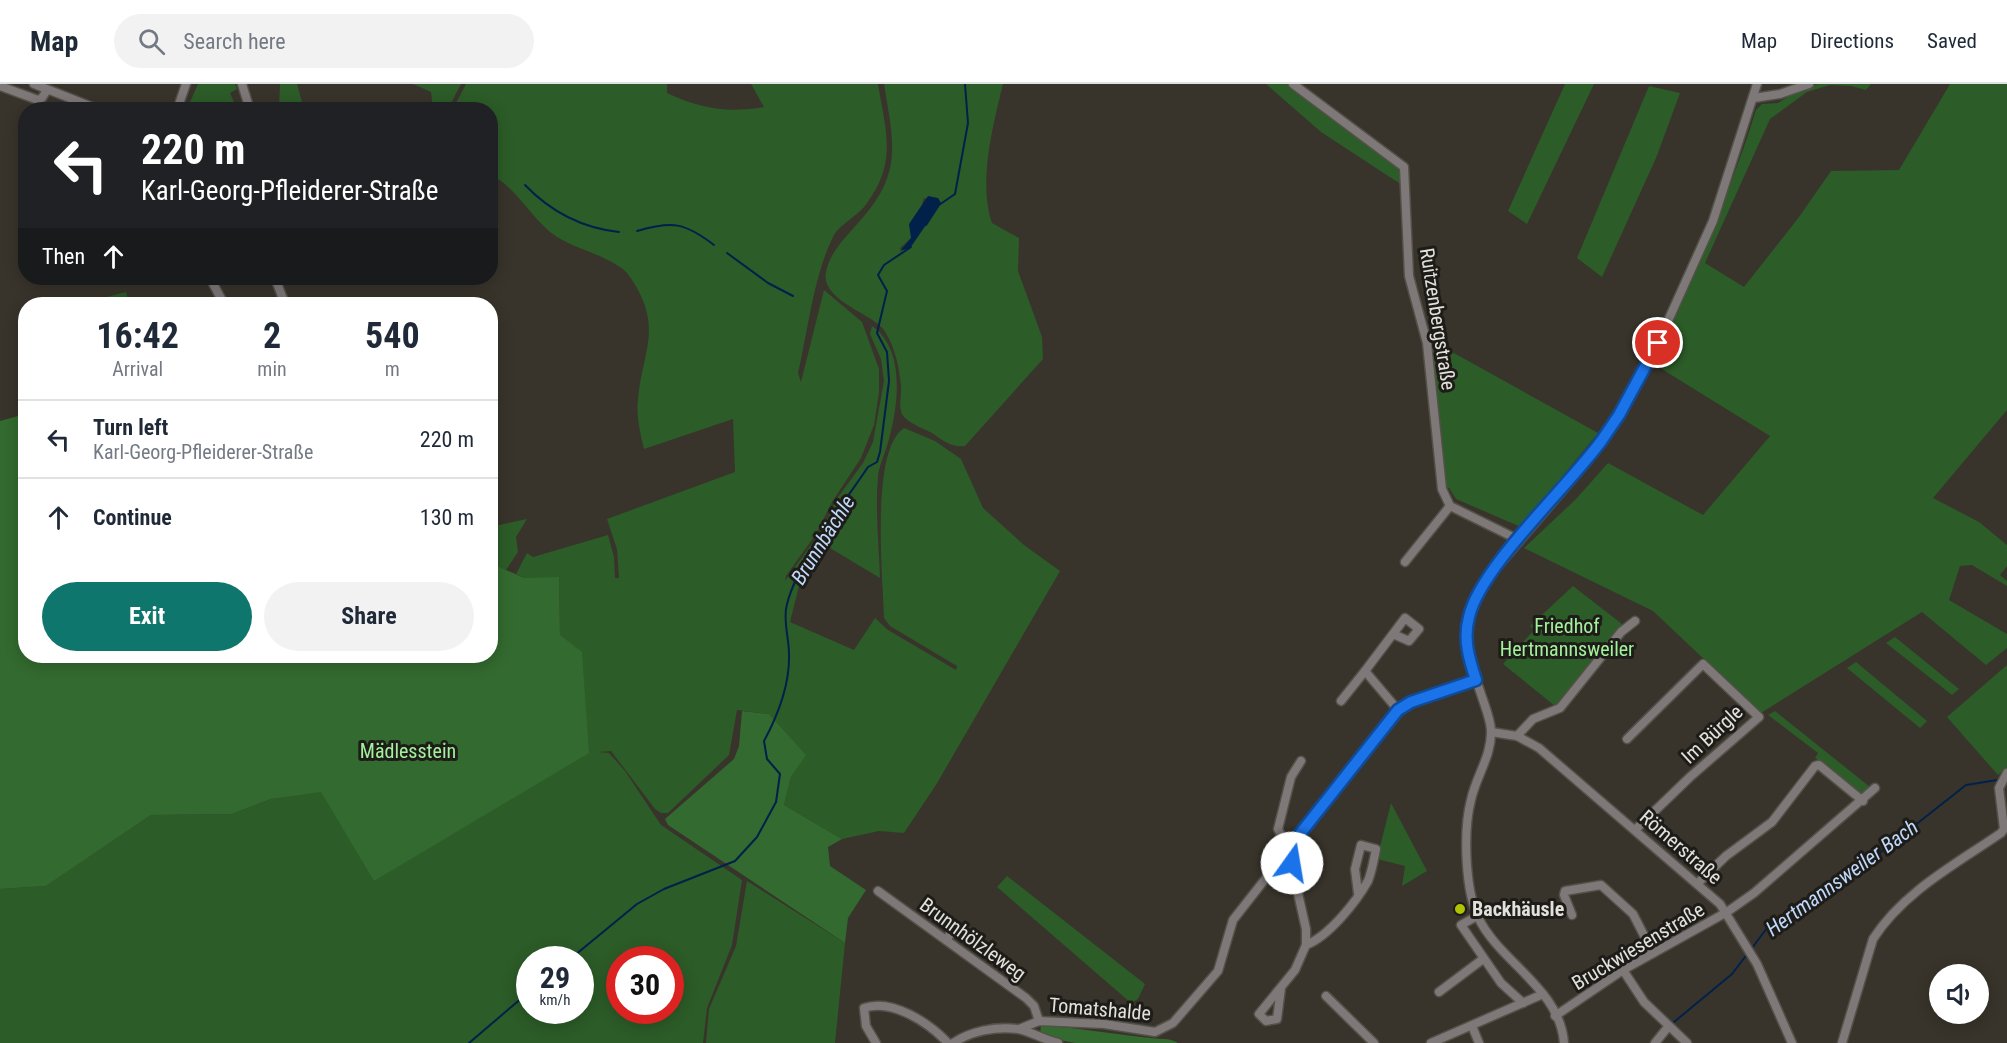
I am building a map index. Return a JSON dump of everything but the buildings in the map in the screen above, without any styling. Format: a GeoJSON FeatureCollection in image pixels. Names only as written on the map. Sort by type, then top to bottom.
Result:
{"type":"FeatureCollection","features":[{"type":"Feature","properties":{"kind":"street"},"geometry":{"type":"LineString","coordinates":[[34,84],[79,102]]}},
{"type":"Feature","properties":{"kind":"street"},"geometry":{"type":"LineString","coordinates":[[180,102],[186,84]]}},
{"type":"Feature","properties":{"kind":"street"},"geometry":{"type":"LineString","coordinates":[[242,84],[248,102]]}},
{"type":"Feature","properties":{"kind":"street","name":"Ruitzenbergstraße"},"geometry":{"type":"LineString","coordinates":[[1293,84],[1404,167],[1407,189],[1409,276],[1427,343],[1442,489],[1450,506]]}},
{"type":"Feature","properties":{"kind":"street"},"geometry":{"type":"LineString","coordinates":[[1564,1043],[1555,1016],[1543,994],[1485,930],[1477,916],[1470,884],[1468,816],[1471,799],[1489,751],[1491,732],[1467,645],[1468,618],[1476,596],[1519,540],[1591,455],[1619,415],[1649,363],[1713,221],[1757,84]]}},
{"type":"Feature","properties":{"kind":"street"},"geometry":{"type":"LineString","coordinates":[[1754,98],[1780,94],[1809,84]]}},
{"type":"Feature","properties":{"kind":"street"},"geometry":{"type":"LineString","coordinates":[[0,85],[38,100],[47,90]]}},
{"type":"Feature","properties":{"kind":"street"},"geometry":{"type":"LineString","coordinates":[[1405,562],[1450,506],[1519,540]]}},
{"type":"Feature","properties":{"kind":"street"},"geometry":{"type":"LineString","coordinates":[[1517,736],[1533,719],[1560,708],[1621,632],[1635,621]]}},
{"type":"Feature","properties":{"kind":"street"},"geometry":{"type":"LineString","coordinates":[[1341,701],[1393,634]]}},
{"type":"Feature","properties":{"kind":"street","name":"Im Bürgle"},"geometry":{"type":"LineString","coordinates":[[1627,739],[1703,663],[1759,717],[1694,773],[1636,830]]}},
{"type":"Feature","properties":{"kind":"street"},"geometry":{"type":"LineString","coordinates":[[1365,670],[1398,710]]}},
{"type":"Feature","properties":{"kind":"street","name":"Tomatshalde"},"geometry":{"type":"LineString","coordinates":[[1019,1029],[1039,1021],[1104,1024],[1155,1032],[1164,1029],[1218,971],[1233,920],[1398,710],[1411,702],[1476,680]]}},
{"type":"Feature","properties":{"kind":"street","name":"Römerstraße"},"geometry":{"type":"LineString","coordinates":[[1491,732],[1517,736],[1539,748],[1698,883],[1727,912],[1757,964],[1792,1043]]}},
{"type":"Feature","properties":{"kind":"street"},"geometry":{"type":"LineString","coordinates":[[1281,988],[1301,960],[1306,945],[1306,929],[1288,849],[1278,829],[1291,777],[1300,761]]}},
{"type":"Feature","properties":{"kind":"street"},"geometry":{"type":"LineString","coordinates":[[1698,883],[1726,856],[1772,822],[1815,765],[1819,765],[1863,801]]}},
{"type":"Feature","properties":{"kind":"street"},"geometry":{"type":"LineString","coordinates":[[1842,1043],[1873,939],[1881,926],[1922,886],[2001,833],[2004,822],[1999,788],[2007,773]]}},
{"type":"Feature","properties":{"kind":"street","name":"Bruckwiesenstraße"},"geometry":{"type":"LineString","coordinates":[[1555,1016],[1623,970],[1727,912],[1863,801],[1875,788]]}},
{"type":"Feature","properties":{"kind":"street"},"geometry":{"type":"LineString","coordinates":[[1306,945],[1316,941],[1330,930],[1368,880],[1376,849],[1361,845],[1355,869],[1358,893]]}},
{"type":"Feature","properties":{"kind":"street"},"geometry":{"type":"LineString","coordinates":[[1572,915],[1564,895],[1565,891],[1576,887],[1601,885],[1633,914],[1653,953]]}},
{"type":"Feature","properties":{"kind":"street","name":"Brunnhölzleweg"},"geometry":{"type":"LineString","coordinates":[[878,891],[1026,998],[1034,1006],[1039,1021]]}},
{"type":"Feature","properties":{"kind":"street"},"geometry":{"type":"LineString","coordinates":[[1477,916],[1461,925],[1501,982],[1523,1003]]}},
{"type":"Feature","properties":{"kind":"street"},"geometry":{"type":"LineString","coordinates":[[946,940],[955,927]]}},
{"type":"Feature","properties":{"kind":"street"},"geometry":{"type":"LineString","coordinates":[[1439,992],[1483,959]]}},
{"type":"Feature","properties":{"kind":"street"},"geometry":{"type":"LineString","coordinates":[[1623,970],[1644,1002],[1686,1043]]}},
{"type":"Feature","properties":{"kind":"street"},"geometry":{"type":"LineString","coordinates":[[1431,1043],[1543,994]]}},
{"type":"Feature","properties":{"kind":"street"},"geometry":{"type":"LineString","coordinates":[[1326,996],[1374,1043]]}},
{"type":"Feature","properties":{"kind":"street"},"geometry":{"type":"LineString","coordinates":[[876,1043],[864,1019],[864,1008],[874,1004],[931,1024],[948,1043]]}},
{"type":"Feature","properties":{"kind":"street"},"geometry":{"type":"LineString","coordinates":[[1472,1026],[1479,1043]]}},
{"type":"Feature","properties":{"kind":"street"},"geometry":{"type":"LineString","coordinates":[[1655,1043],[1668,1026]]}},
{"type":"Feature","properties":{"kind":"street"},"geometry":{"type":"LineString","coordinates":[[953,1043],[977,1031],[1019,1029],[1040,1039],[1058,1043]]}},
{"type":"Feature","properties":{"kind":"green space"},"geometry":{"type":"Polygon","coordinates":[[[198,84],[235,84],[237,89],[230,93],[234,102],[190,102],[198,84]]]}},
{"type":"Feature","properties":{"kind":"green space"},"geometry":{"type":"Polygon","coordinates":[[[280,84],[297,84],[302,102],[279,102],[280,84]]]}},
{"type":"Feature","properties":{"kind":"green space"},"geometry":{"type":"Polygon","coordinates":[[[413,84],[461,84],[452,102],[432,102],[431,92],[413,84]]]}},
{"type":"Feature","properties":{"kind":"green space"},"geometry":{"type":"Polygon","coordinates":[[[466,84],[667,84],[667,93],[691,103],[738,110],[764,107],[751,84],[878,84],[887,148],[882,177],[864,207],[836,232],[827,250],[816,284],[798,373],[801,382],[824,290],[862,322],[879,369],[879,392],[874,425],[861,458],[785,581],[823,528],[836,500],[863,463],[873,442],[884,381],[881,359],[870,334],[872,326],[891,350],[897,382],[891,431],[878,477],[880,578],[825,545],[799,586],[790,622],[854,650],[875,618],[888,630],[956,670],[957,666],[890,626],[884,618],[881,546],[882,487],[886,461],[893,441],[904,428],[935,441],[961,459],[983,508],[1024,545],[1060,571],[936,785],[904,833],[879,831],[842,839],[784,805],[791,777],[805,755],[769,714],[737,710],[729,755],[668,813],[661,813],[655,809],[611,751],[598,752],[609,753],[625,771],[661,825],[742,880],[732,945],[707,1008],[703,1043],[0,1043],[0,889],[46,886],[151,815],[232,814],[271,799],[322,791],[560,635],[559,578],[524,578],[516,574],[527,553],[533,557],[608,535],[614,557],[615,578],[619,578],[617,549],[607,519],[735,472],[733,419],[644,449],[638,405],[649,331],[648,318],[637,288],[628,274],[620,267],[557,237],[548,230],[498,179],[498,102],[457,102],[466,84]]]}},
{"type":"Feature","properties":{"kind":"green space"},"geometry":{"type":"Polygon","coordinates":[[[884,84],[1003,84],[988,154],[986,190],[988,207],[992,223],[1019,238],[1018,271],[1042,337],[1043,359],[965,446],[947,443],[904,417],[900,406],[901,386],[898,364],[888,336],[878,324],[838,298],[826,282],[826,272],[834,252],[872,205],[889,174],[892,142],[884,84]],[[924,198],[911,238],[899,249],[910,248],[941,203],[924,198]]]}},
{"type":"Feature","properties":{"kind":"green space"},"geometry":{"type":"Polygon","coordinates":[[[1266,84],[1289,84],[1401,171],[1402,185],[1321,132],[1266,84]]]}},
{"type":"Feature","properties":{"kind":"green space"},"geometry":{"type":"Polygon","coordinates":[[[1565,84],[1594,84],[1527,224],[1508,211],[1565,84]]]}},
{"type":"Feature","properties":{"kind":"green space"},"geometry":{"type":"Polygon","coordinates":[[[1818,84],[1871,84],[1866,90],[1851,86],[1830,85],[1807,92],[1770,119],[1705,263],[1744,287],[1799,217],[1831,171],[1899,170],[1950,84],[2007,84],[2007,410],[1933,498],[1979,522],[2007,545],[2007,566],[2000,575],[2007,581],[2007,586],[1972,565],[1960,566],[1949,600],[2007,634],[2007,648],[1986,665],[1922,612],[1761,713],[1653,611],[1524,548],[1576,499],[1608,463],[1703,515],[1770,436],[1665,371],[1656,363],[1658,350],[1723,202],[1756,110],[1762,104],[1778,103],[1800,89],[1818,84]]]}},
{"type":"Feature","properties":{"kind":"green space"},"geometry":{"type":"Polygon","coordinates":[[[1649,86],[1680,93],[1656,158],[1602,277],[1577,258],[1649,86]]]}},
{"type":"Feature","properties":{"kind":"green space"},"geometry":{"type":"Polygon","coordinates":[[[126,292],[127,297],[107,297],[126,292]]]}},
{"type":"Feature","properties":{"kind":"green space"},"geometry":{"type":"Polygon","coordinates":[[[1425,337],[1598,433],[1521,527],[1456,499],[1449,488],[1442,489],[1425,337]]]}},
{"type":"Feature","properties":{"kind":"green space","name":"Mädlesstein"},"geometry":{"type":"Polygon","coordinates":[[[18,416],[18,663],[498,663],[498,566],[524,578],[559,577],[560,635],[582,652],[589,753],[374,881],[321,792],[271,799],[232,814],[151,815],[46,886],[0,889],[0,421],[18,416]]]}},
{"type":"Feature","properties":{"kind":"green space"},"geometry":{"type":"Polygon","coordinates":[[[527,519],[516,537],[518,552],[506,570],[498,566],[498,525],[527,519]]]}},
{"type":"Feature","properties":{"kind":"green space","name":"Friedhof Hertmannsweiler"},"geometry":{"type":"Polygon","coordinates":[[[1573,586],[1622,624],[1555,706],[1503,664],[1534,630],[1530,626],[1573,586]]]}},
{"type":"Feature","properties":{"kind":"green space"},"geometry":{"type":"Polygon","coordinates":[[[1895,637],[1959,689],[1952,695],[1886,643],[1895,637]]]}},
{"type":"Feature","properties":{"kind":"green space"},"geometry":{"type":"Polygon","coordinates":[[[1856,662],[1927,721],[1920,728],[1847,668],[1856,662]]]}},
{"type":"Feature","properties":{"kind":"green space"},"geometry":{"type":"Polygon","coordinates":[[[2007,665],[2007,767],[1998,775],[1947,717],[2007,665]]]}},
{"type":"Feature","properties":{"kind":"green space"},"geometry":{"type":"Polygon","coordinates":[[[742,711],[769,714],[806,755],[791,777],[784,805],[842,839],[828,847],[830,866],[866,890],[848,918],[845,943],[668,825],[665,819],[734,759],[739,746],[742,711]]]}},
{"type":"Feature","properties":{"kind":"green space"},"geometry":{"type":"Polygon","coordinates":[[[1775,711],[1870,787],[1862,795],[1815,758],[1818,753],[1768,715],[1775,711]]]}},
{"type":"Feature","properties":{"kind":"green space"},"geometry":{"type":"Polygon","coordinates":[[[1391,803],[1427,871],[1402,886],[1405,866],[1377,859],[1391,803]]]}},
{"type":"Feature","properties":{"kind":"green space"},"geometry":{"type":"Polygon","coordinates":[[[1007,876],[1145,984],[1138,999],[1131,1003],[997,887],[1007,876]]]}},
{"type":"Feature","properties":{"kind":"green space"},"geometry":{"type":"Polygon","coordinates":[[[747,881],[845,943],[835,1043],[706,1043],[709,1009],[736,946],[747,881]]]}},
{"type":"Feature","properties":{"kind":"green space"},"geometry":{"type":"Polygon","coordinates":[[[1041,1025],[1168,1039],[1178,1043],[1075,1043],[1040,1036],[1041,1025]]]}},
{"type":"Feature","properties":{"kind":"water"},"geometry":{"type":"Polygon","coordinates":[[[928,196],[938,198],[941,203],[910,248],[900,251],[911,238],[909,224],[928,196]]]}},
{"type":"Feature","properties":{"kind":"waterway","name":"Brunnbächle"},"geometry":{"type":"LineString","coordinates":[[926,225],[939,205],[955,194],[968,123],[965,84]]}},
{"type":"Feature","properties":{"kind":"waterway"},"geometry":{"type":"LineString","coordinates":[[525,185],[556,211],[592,227],[619,232]]}},
{"type":"Feature","properties":{"kind":"waterway"},"geometry":{"type":"LineString","coordinates":[[637,231],[660,226],[677,226],[704,237],[714,245]]}},
{"type":"Feature","properties":{"kind":"waterway","name":"Brunnbächle"},"geometry":{"type":"LineString","coordinates":[[586,946],[637,904],[664,889],[735,861],[757,837],[776,802],[780,774],[767,759],[764,741],[778,710],[789,666],[786,609],[798,575],[821,536],[868,467],[877,462],[889,381],[887,352],[877,333],[887,291],[878,275],[884,265],[911,247]]}},
{"type":"Feature","properties":{"kind":"waterway"},"geometry":{"type":"LineString","coordinates":[[727,253],[768,283],[793,296]]}},
{"type":"Feature","properties":{"kind":"waterway","name":"Hertmannsweiler Bach"},"geometry":{"type":"LineString","coordinates":[[1752,948],[1767,928],[1872,859],[1966,785],[1997,780]]}},
{"type":"Feature","properties":{"kind":"waterway","name":"Hertmannsweiler Bach"},"geometry":{"type":"LineString","coordinates":[[1674,1022],[1732,974],[1748,953]]}},
{"type":"Feature","properties":{"kind":"waterway","name":"Brunnbächle"},"geometry":{"type":"LineString","coordinates":[[469,1043],[516,1003]]}},
{"type":"Feature","properties":{"kind":"place","name":"Backhäusle"},"geometry":{"type":"Point","coordinates":[1460,909]}},
{"type":"Feature","properties":{"kind":"route"},"geometry":{"type":"LineString","coordinates":[[1292,863],[1288,849],[1398,710],[1411,702],[1476,680],[1469,657],[1466,633],[1468,618],[1476,596],[1519,540],[1586,463],[1619,415],[1658,343]]}}]}
